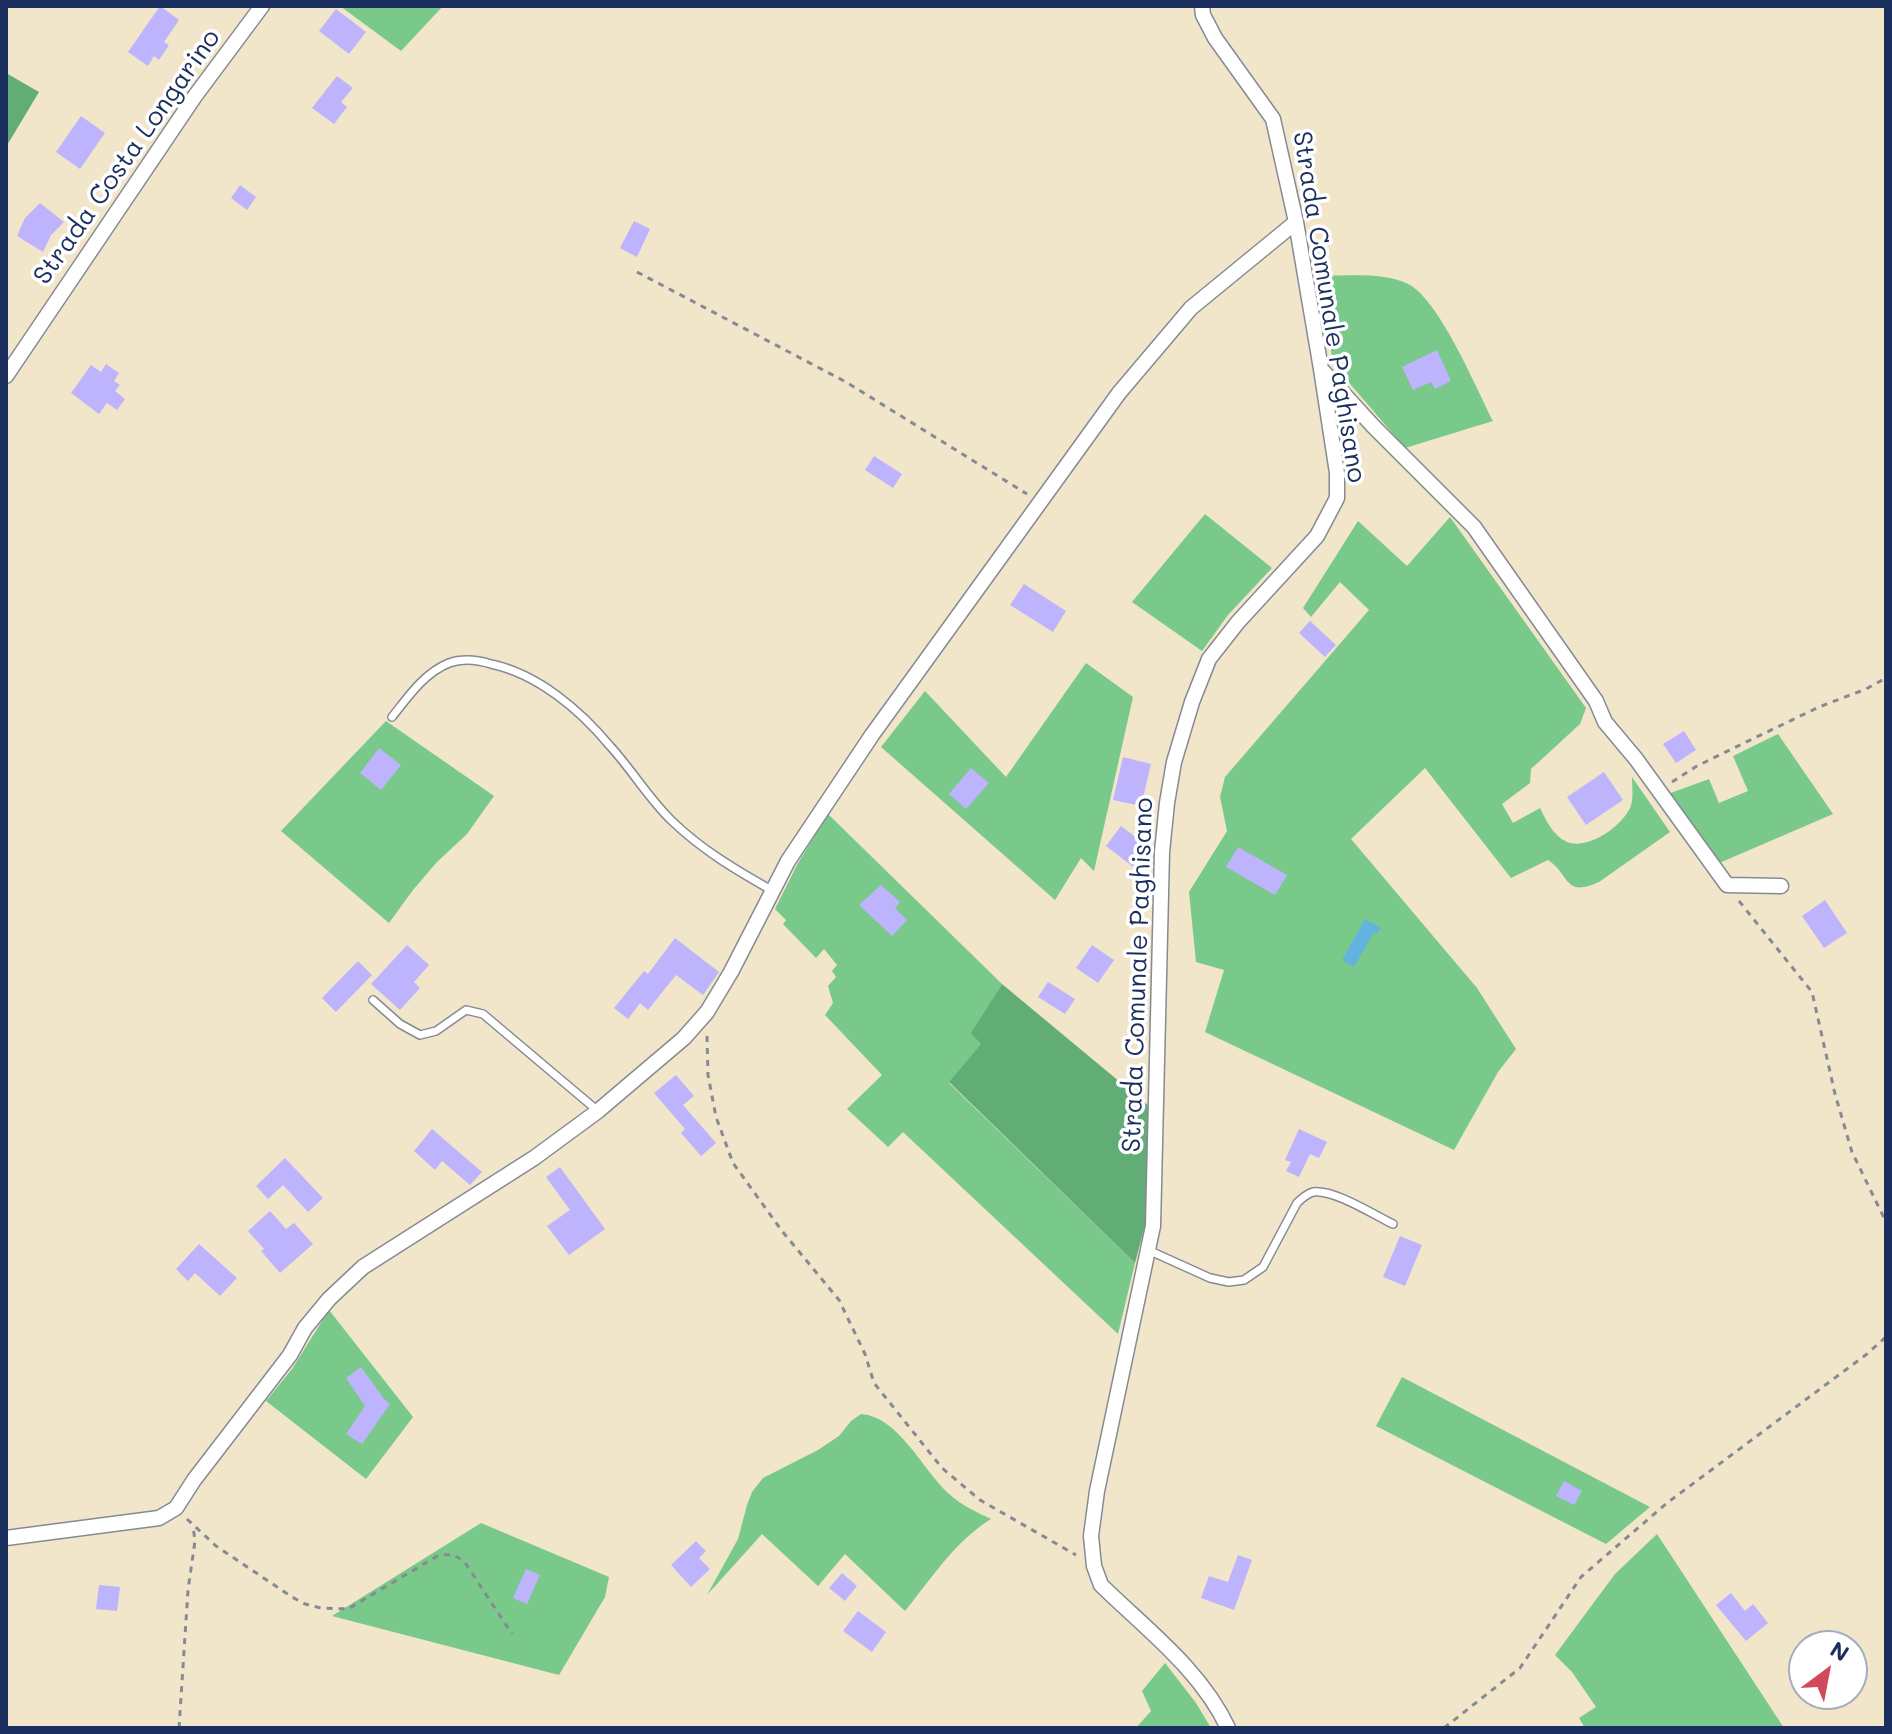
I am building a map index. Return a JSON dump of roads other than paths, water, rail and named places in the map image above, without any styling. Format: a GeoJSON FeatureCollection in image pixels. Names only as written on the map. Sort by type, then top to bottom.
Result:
{"type":"FeatureCollection","features":[{"type":"Feature","properties":{"kind":"street","name":"Strada Costa Longarino"},"geometry":{"type":"LineString","coordinates":[[6,376],[195,96],[262,6]]}},
{"type":"Feature","properties":{"kind":"street","name":"Strada Comunale Paghisano"},"geometry":{"type":"LineString","coordinates":[[1202,6],[1203,15],[1215,38],[1273,119],[1296,222],[1321,369],[1337,473],[1337,498],[1317,536],[1238,622],[1209,659],[1174,762],[1162,852],[1153,1226],[1097,1491],[1091,1536],[1094,1566],[1101,1585],[1191,1671],[1228,1728]]}},
{"type":"Feature","properties":{"kind":"street"},"geometry":{"type":"LineString","coordinates":[[6,1538],[159,1518],[176,1508],[290,1355],[305,1328],[329,1299],[363,1267],[534,1158],[598,1111],[684,1038],[707,1012],[788,861],[872,735],[1119,393],[1191,308],[1296,222]]}},
{"type":"Feature","properties":{"kind":"street"},"geometry":{"type":"LineString","coordinates":[[1321,369],[1474,527],[1596,701],[1605,722],[1636,759],[1727,885],[1781,886]]}},
{"type":"Feature","properties":{"kind":"lane"},"geometry":{"type":"LineString","coordinates":[[392,717],[425,679],[449,663],[479,661],[519,673],[580,715],[610,745],[656,804],[699,846],[773,891]]}},
{"type":"Feature","properties":{"kind":"lane"},"geometry":{"type":"LineString","coordinates":[[373,1000],[400,1024],[420,1035],[436,1031],[466,1010],[483,1014],[598,1111]]}},
{"type":"Feature","properties":{"kind":"lane"},"geometry":{"type":"LineString","coordinates":[[1148,1250],[1210,1278],[1237,1282],[1251,1277],[1263,1267],[1297,1203],[1313,1192],[1331,1194],[1393,1224]]}},
{"type":"Feature","properties":{"kind":"water"},"geometry":{"type":"Polygon","coordinates":[[[1365,919],[1381,928],[1377,934],[1374,932],[1354,967],[1342,960],[1365,919]]]}}]}
